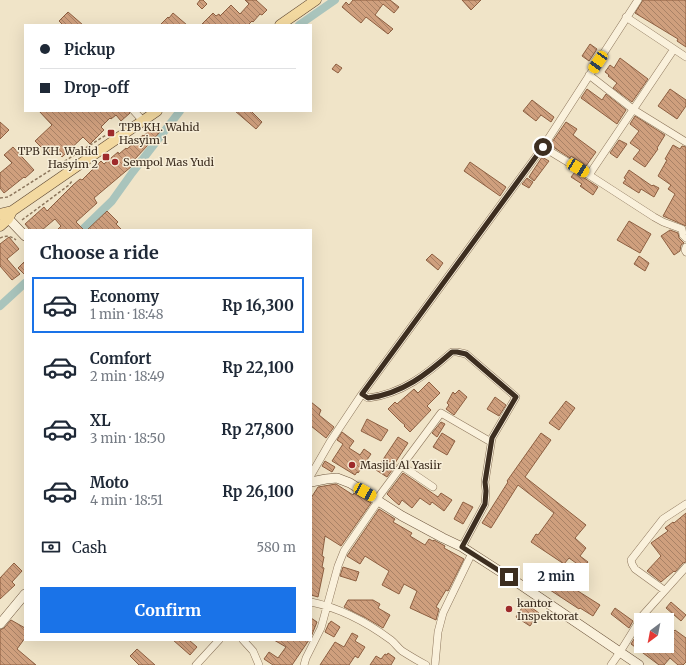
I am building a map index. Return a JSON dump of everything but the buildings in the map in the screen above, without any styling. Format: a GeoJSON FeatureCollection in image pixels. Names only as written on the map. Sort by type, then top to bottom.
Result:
{"type":"FeatureCollection","features":[{"type":"Feature","properties":{"kind":"main road"},"geometry":{"type":"LineString","coordinates":[[281,24],[316,0]]}},
{"type":"Feature","properties":{"kind":"main road"},"geometry":{"type":"LineString","coordinates":[[0,226],[4,213],[155,112]]}},
{"type":"Feature","properties":{"kind":"main road"},"geometry":{"type":"LineString","coordinates":[[4,213],[24,235]]}},
{"type":"Feature","properties":{"kind":"main road"},"geometry":{"type":"LineString","coordinates":[[312,482],[330,478],[350,483],[423,528],[472,553],[639,665]]}},
{"type":"Feature","properties":{"kind":"main road"},"geometry":{"type":"LineString","coordinates":[[0,624],[24,595]]}},
{"type":"Feature","properties":{"kind":"street"},"geometry":{"type":"LineString","coordinates":[[312,473],[330,442],[362,394],[543,147],[638,0]]}},
{"type":"Feature","properties":{"kind":"street"},"geometry":{"type":"LineString","coordinates":[[626,17],[686,57]]}},
{"type":"Feature","properties":{"kind":"street"},"geometry":{"type":"LineString","coordinates":[[589,175],[674,49]]}},
{"type":"Feature","properties":{"kind":"street"},"geometry":{"type":"LineString","coordinates":[[589,74],[634,110],[686,142]]}},
{"type":"Feature","properties":{"kind":"street"},"geometry":{"type":"LineString","coordinates":[[135,112],[143,120]]}},
{"type":"Feature","properties":{"kind":"street"},"geometry":{"type":"LineString","coordinates":[[543,147],[659,219],[684,226],[683,235],[686,238]]}},
{"type":"Feature","properties":{"kind":"street"},"geometry":{"type":"LineString","coordinates":[[686,247],[686,252]]}},
{"type":"Feature","properties":{"kind":"street"},"geometry":{"type":"LineString","coordinates":[[362,394],[368,398],[393,393],[420,379],[452,352],[462,352],[516,397],[497,428],[491,442],[485,482],[485,504],[462,547]]}},
{"type":"Feature","properties":{"kind":"street"},"geometry":{"type":"LineString","coordinates":[[304,665],[321,628],[338,566],[344,551],[378,499],[441,413],[491,442]]}},
{"type":"Feature","properties":{"kind":"street"},"geometry":{"type":"LineString","coordinates":[[402,466],[432,487]]}},
{"type":"Feature","properties":{"kind":"street"},"geometry":{"type":"LineString","coordinates":[[664,590],[635,569],[631,560],[663,519],[686,504]]}},
{"type":"Feature","properties":{"kind":"street"},"geometry":{"type":"LineString","coordinates":[[435,665],[437,637],[443,613],[472,553]]}},
{"type":"Feature","properties":{"kind":"street"},"geometry":{"type":"LineString","coordinates":[[611,665],[643,615],[686,567]]}},
{"type":"Feature","properties":{"kind":"street"},"geometry":{"type":"LineString","coordinates":[[312,602],[339,610],[367,625],[392,641],[409,656],[426,665]]}},
{"type":"Feature","properties":{"kind":"street"},"geometry":{"type":"LineString","coordinates":[[196,665],[219,641]]}},
{"type":"Feature","properties":{"kind":"street"},"geometry":{"type":"LineString","coordinates":[[244,641],[253,651],[259,665]]}},
{"type":"Feature","properties":{"kind":"path"},"geometry":{"type":"LineString","coordinates":[[0,198],[8,197],[105,135]]}},
{"type":"Feature","properties":{"kind":"path"},"geometry":{"type":"LineString","coordinates":[[0,238],[9,236],[16,240]]}},
{"type":"Feature","properties":{"kind":"waterway"},"geometry":{"type":"LineString","coordinates":[[300,24],[335,0]]}},
{"type":"Feature","properties":{"kind":"waterway"},"geometry":{"type":"LineString","coordinates":[[83,229],[112,201],[179,112]]}},
{"type":"Feature","properties":{"kind":"waterway"},"geometry":{"type":"LineString","coordinates":[[0,306],[24,284]]}},
{"type":"Feature","properties":{"kind":"place","name":"TPB KH. Wahid Hasyim 1"},"geometry":{"type":"Point","coordinates":[111,133]}},
{"type":"Feature","properties":{"kind":"place","name":"TPB KH. Wahid Hasyim 2"},"geometry":{"type":"Point","coordinates":[106,157]}},
{"type":"Feature","properties":{"kind":"place","name":"Sempol Mas Yudi"},"geometry":{"type":"Point","coordinates":[115,162]}},
{"type":"Feature","properties":{"kind":"place","name":"Masjid Al Yasiir"},"geometry":{"type":"Point","coordinates":[352,465]}},
{"type":"Feature","properties":{"kind":"place","name":"kantor Inspektorat"},"geometry":{"type":"Point","coordinates":[509,609]}},
{"type":"Feature","properties":{"kind":"route"},"geometry":{"type":"LineString","coordinates":[[509,577],[462,547],[485,504],[485,482],[492,438],[516,397],[462,352],[452,352],[420,379],[393,393],[368,398],[362,394],[543,147]]}}]}
